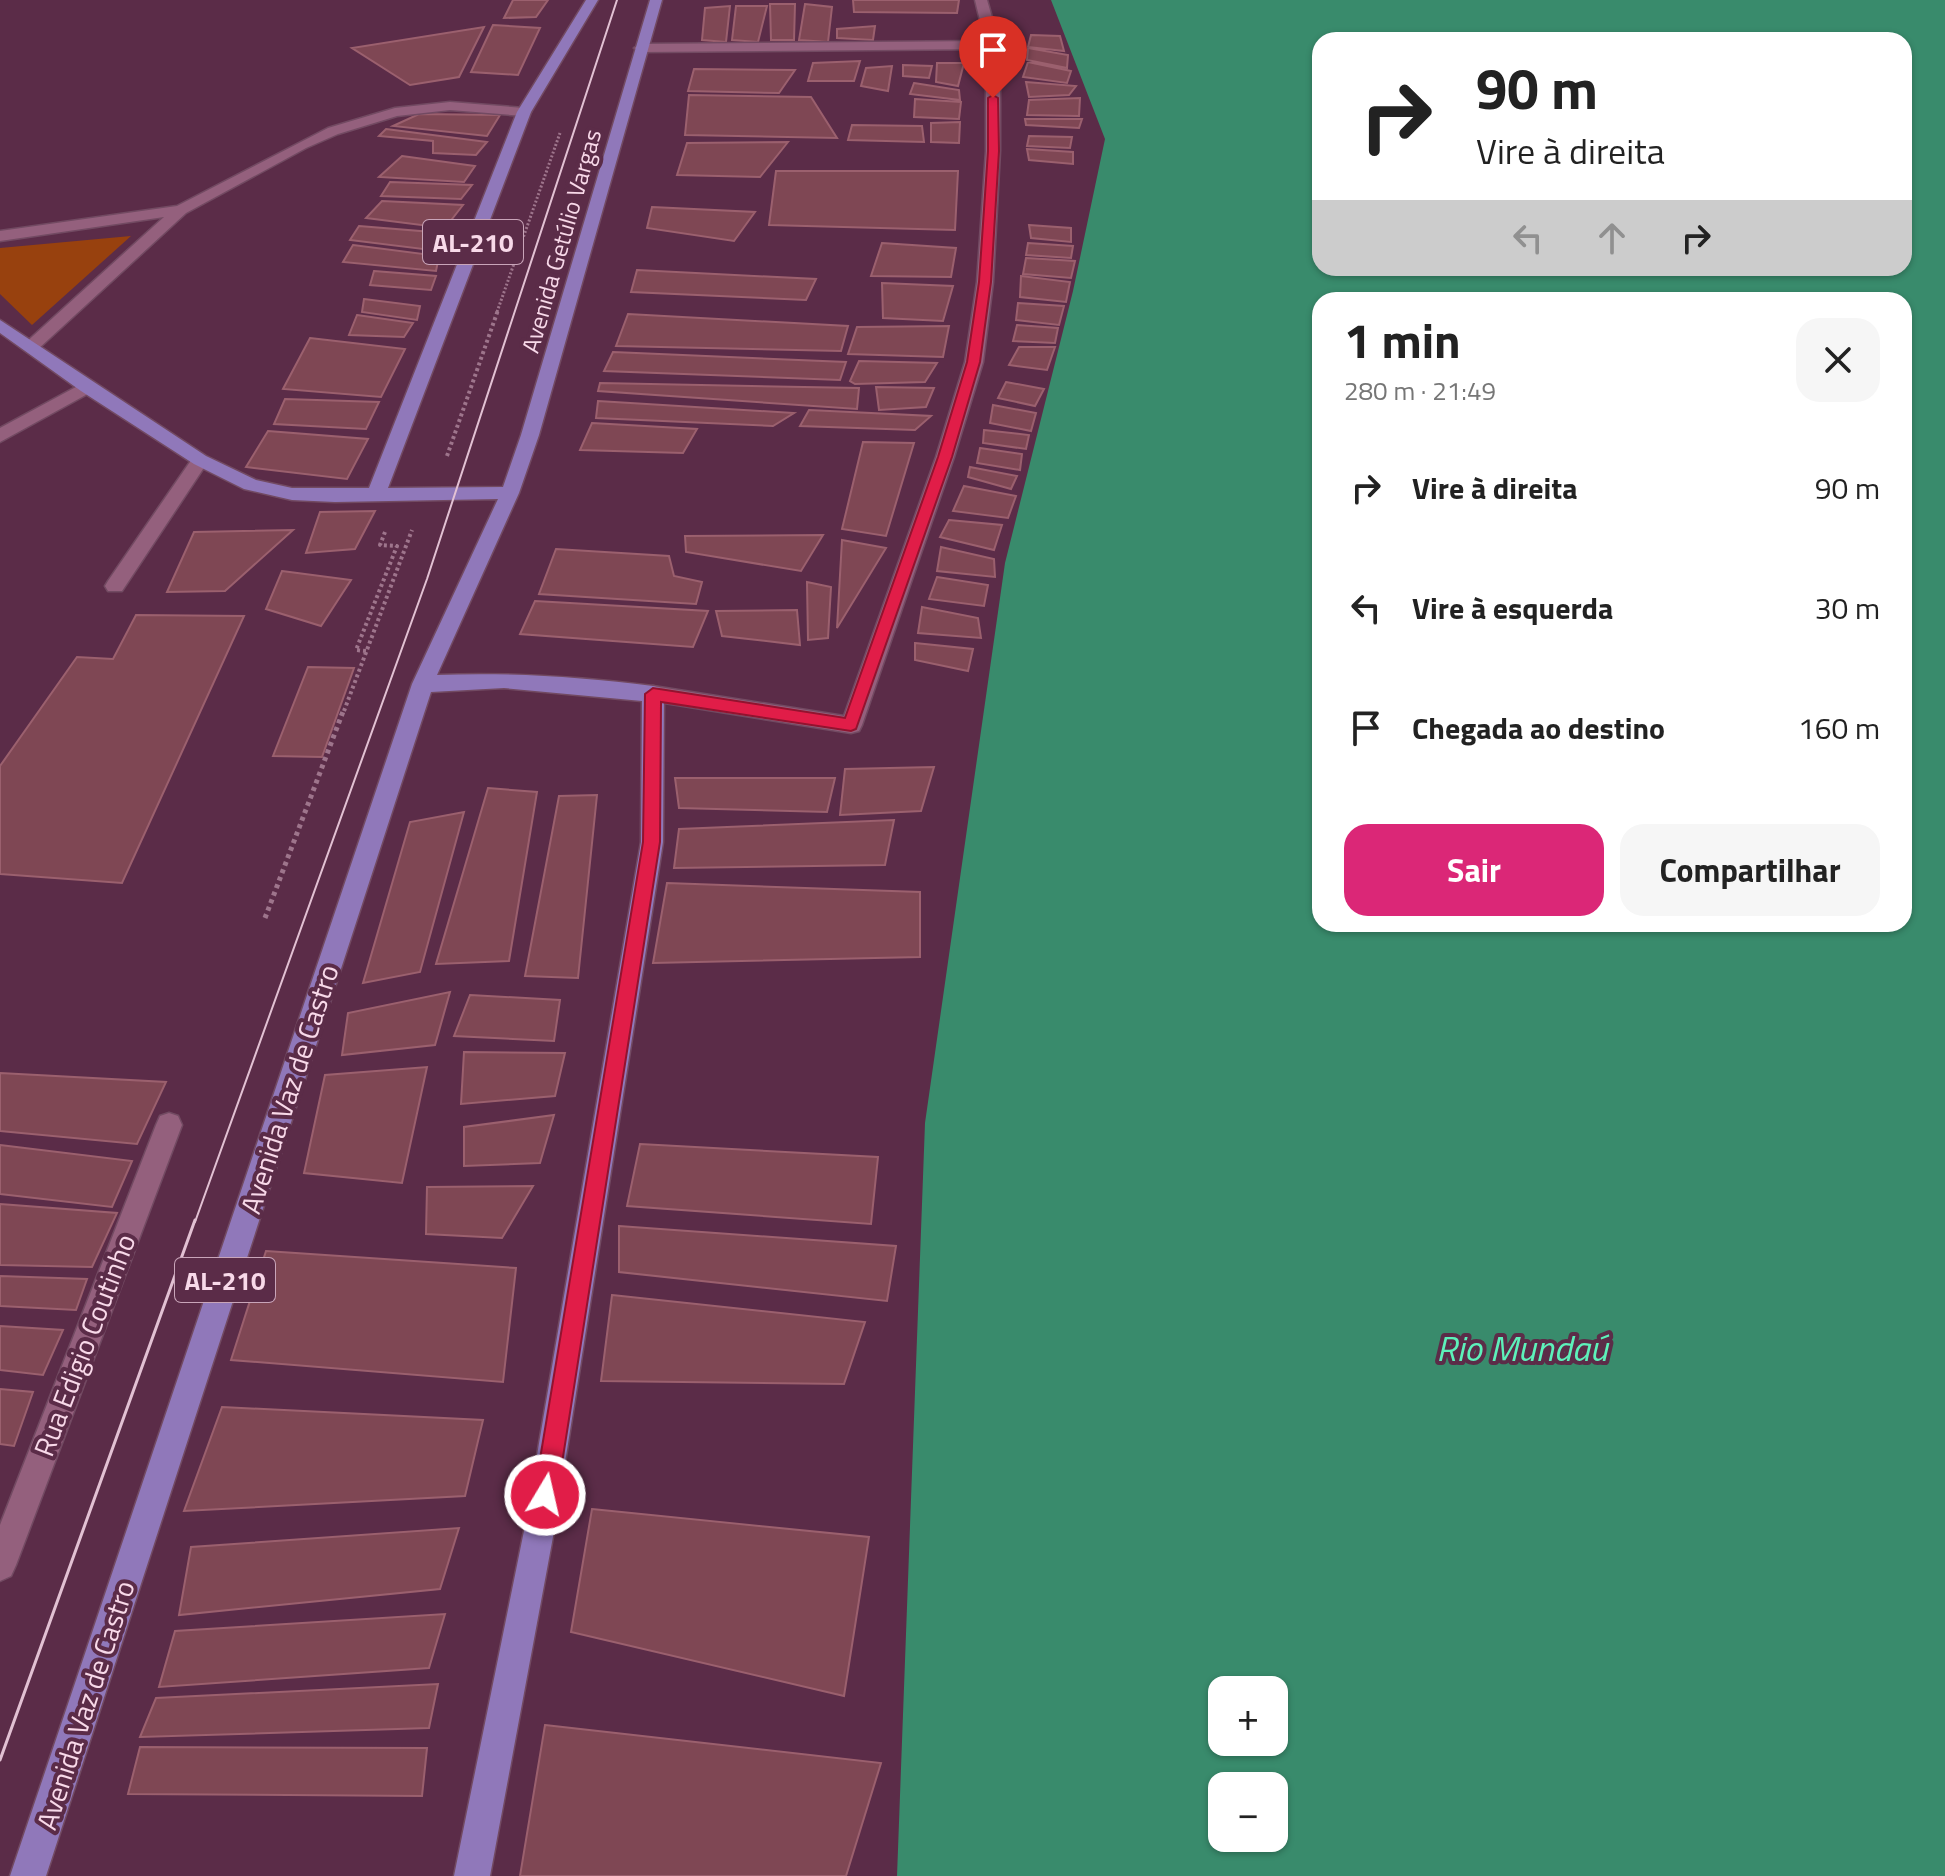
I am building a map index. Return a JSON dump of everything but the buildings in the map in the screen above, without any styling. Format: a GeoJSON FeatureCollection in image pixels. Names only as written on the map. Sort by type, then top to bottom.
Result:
{"type":"FeatureCollection","features":[{"type":"Feature","properties":{"kind":"main road","name":"AL-210"},"geometry":{"type":"LineString","coordinates":[[376,495],[524,112],[592,0]]}},
{"type":"Feature","properties":{"kind":"main road","name":"Avenida Getúlio Vargas"},"geometry":{"type":"LineString","coordinates":[[510,493],[656,0]]}},
{"type":"Feature","properties":{"kind":"main road"},"geometry":{"type":"LineString","coordinates":[[0,325],[87,387],[200,460],[251,485],[292,494],[510,493]]}},
{"type":"Feature","properties":{"kind":"main road","name":"Avenida Vaz de Castro"},"geometry":{"type":"LineString","coordinates":[[28,1876],[423,684],[510,493]]}},
{"type":"Feature","properties":{"kind":"main road"},"geometry":{"type":"LineString","coordinates":[[423,684],[504,680],[568,683],[653,694],[652,842],[540,1526],[472,1876]]}},
{"type":"Feature","properties":{"kind":"street"},"geometry":{"type":"LineString","coordinates":[[653,694],[851,725],[945,457],[974,362],[988,238],[993,151],[993,45],[981,0]]}},
{"type":"Feature","properties":{"kind":"street"},"geometry":{"type":"LineString","coordinates":[[641,48],[993,45]]}},
{"type":"Feature","properties":{"kind":"street"},"geometry":{"type":"LineString","coordinates":[[31,346],[181,210],[301,145],[360,121],[395,112],[450,106],[524,112]]}},
{"type":"Feature","properties":{"kind":"street"},"geometry":{"type":"LineString","coordinates":[[0,236],[181,210]]}},
{"type":"Feature","properties":{"kind":"street"},"geometry":{"type":"LineString","coordinates":[[0,436],[87,387]]}},
{"type":"Feature","properties":{"kind":"street"},"geometry":{"type":"LineString","coordinates":[[115,586],[200,460]]}},
{"type":"Feature","properties":{"kind":"street","name":"Rua Edigio Coutinho"},"geometry":{"type":"LineString","coordinates":[[0,1565],[169,1125]]}},
{"type":"Feature","properties":{"kind":"path"},"geometry":{"type":"LineString","coordinates":[[435,492],[542,187]]}},
{"type":"Feature","properties":{"kind":"path"},"geometry":{"type":"LineString","coordinates":[[366,651],[356,650],[397,546],[380,545],[400,494]]}},
{"type":"Feature","properties":{"kind":"path"},"geometry":{"type":"LineString","coordinates":[[265,918],[416,519]]}},
{"type":"Feature","properties":{"kind":"shaded area"},"geometry":{"type":"Polygon","coordinates":[[[131,236],[32,325],[0,294],[0,248],[131,236]]]}},
{"type":"Feature","properties":{"kind":"water","name":"Rio Mundaú"},"geometry":{"type":"Polygon","coordinates":[[[1051,0],[1945,0],[1945,1876],[897,1876],[925,1123],[1005,563],[1073,291],[1105,139],[1051,0]]]}},
{"type":"Feature","properties":{"kind":"tram line"},"geometry":{"type":"LineString","coordinates":[[195,1222],[427,579],[617,0]]}},
{"type":"Feature","properties":{"kind":"tram line"},"geometry":{"type":"LineString","coordinates":[[0,1760],[195,1220]]}},
{"type":"Feature","properties":{"kind":"route"},"geometry":{"type":"LineString","coordinates":[[545,1495],[652,842],[653,694],[851,725],[945,457],[974,362],[985,282],[993,98]]}}]}
